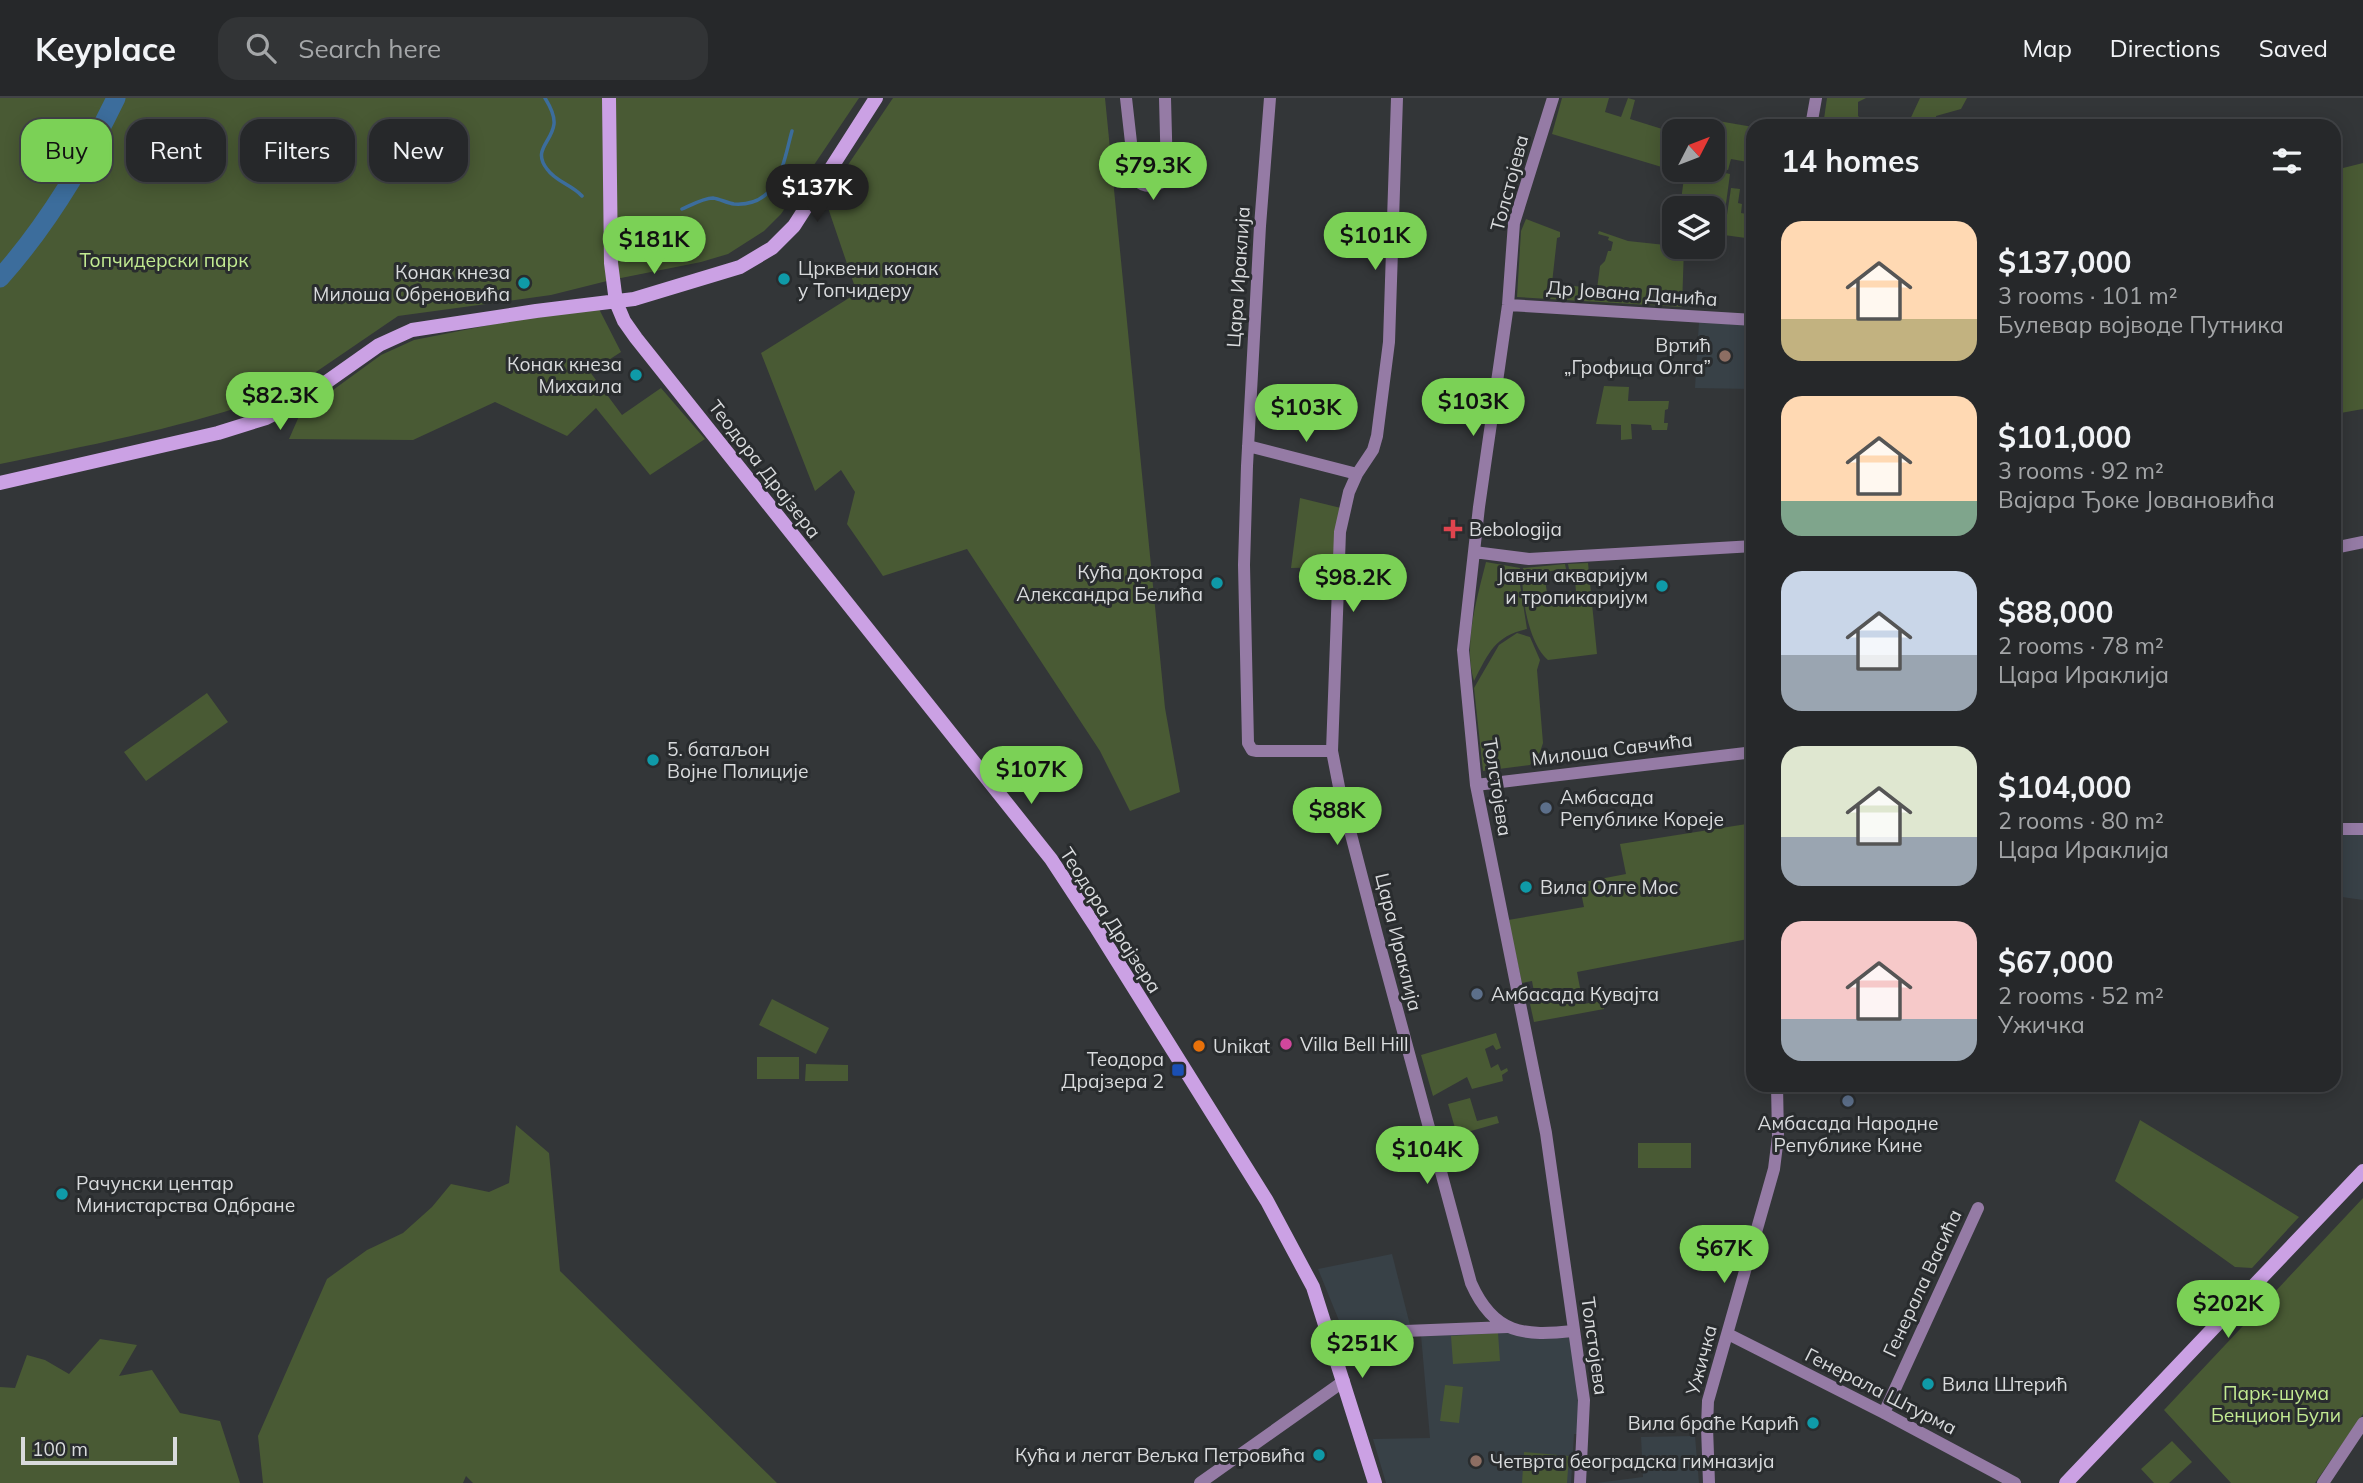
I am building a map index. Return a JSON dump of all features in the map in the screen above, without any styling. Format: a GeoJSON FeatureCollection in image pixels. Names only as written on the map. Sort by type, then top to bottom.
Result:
{"type":"FeatureCollection","features":[{"type":"Feature","properties":{"kind":"main road"},"geometry":{"type":"LineString","coordinates":[[609,98],[609,218],[616,302]]}},
{"type":"Feature","properties":{"kind":"main road"},"geometry":{"type":"LineString","coordinates":[[0,483],[218,433],[266,418],[301,400],[379,345],[412,330],[616,302],[733,270],[772,248],[794,226],[876,98]]}},
{"type":"Feature","properties":{"kind":"main road","name":"Теодора Драјзера"},"geometry":{"type":"LineString","coordinates":[[616,302],[624,321],[636,338],[1051,859],[1097,929],[1267,1201],[1313,1287],[1375,1483]]}},
{"type":"Feature","properties":{"kind":"main road"},"geometry":{"type":"LineString","coordinates":[[2066,1483],[2363,1171]]}},
{"type":"Feature","properties":{"kind":"street"},"geometry":{"type":"LineString","coordinates":[[1126,98],[1135,178],[1138,184],[1144,186],[1158,185],[1167,175],[1165,98]]}},
{"type":"Feature","properties":{"kind":"street","name":"Цара Ираклија"},"geometry":{"type":"LineString","coordinates":[[1270,98],[1259,236],[1244,565],[1249,746],[1257,751],[1332,751],[1377,935],[1471,1283],[1488,1311],[1507,1327]]}},
{"type":"Feature","properties":{"kind":"street"},"geometry":{"type":"LineString","coordinates":[[1332,751],[1339,531],[1344,508],[1357,474],[1373,450],[1384,393],[1390,330],[1397,98]]}},
{"type":"Feature","properties":{"kind":"street","name":"Толстојева"},"geometry":{"type":"LineString","coordinates":[[1553,98],[1514,223],[1508,305],[1463,650],[1476,785],[1546,1133],[1574,1331],[1584,1411],[1580,1483]]}},
{"type":"Feature","properties":{"kind":"street"},"geometry":{"type":"LineString","coordinates":[[1812,119],[1816,98]]}},
{"type":"Feature","properties":{"kind":"street","name":"Др Јована Данића"},"geometry":{"type":"LineString","coordinates":[[1508,305],[1746,320]]}},
{"type":"Feature","properties":{"kind":"street"},"geometry":{"type":"LineString","coordinates":[[1248,446],[1357,474]]}},
{"type":"Feature","properties":{"kind":"street"},"geometry":{"type":"LineString","coordinates":[[2341,547],[2363,542]]}},
{"type":"Feature","properties":{"kind":"street"},"geometry":{"type":"LineString","coordinates":[[1474,552],[1529,559],[1746,546]]}},
{"type":"Feature","properties":{"kind":"street","name":"Милоша Савчића"},"geometry":{"type":"LineString","coordinates":[[1476,785],[1746,753]]}},
{"type":"Feature","properties":{"kind":"street"},"geometry":{"type":"LineString","coordinates":[[2341,829],[2363,829]]}},
{"type":"Feature","properties":{"kind":"street","name":"Ужичка"},"geometry":{"type":"LineString","coordinates":[[1709,1483],[1709,1401],[1774,1169],[1779,1137],[1777,1092]]}},
{"type":"Feature","properties":{"kind":"street","name":"Генерала Васића"},"geometry":{"type":"LineString","coordinates":[[1884,1413],[1978,1208]]}},
{"type":"Feature","properties":{"kind":"street"},"geometry":{"type":"LineString","coordinates":[[1329,1334],[1507,1327],[1538,1335],[1574,1331]]}},
{"type":"Feature","properties":{"kind":"street","name":"Генерала Штурма"},"geometry":{"type":"LineString","coordinates":[[1728,1334],[2015,1483]]}},
{"type":"Feature","properties":{"kind":"street"},"geometry":{"type":"LineString","coordinates":[[1200,1483],[1344,1381]]}},
{"type":"Feature","properties":{"kind":"street"},"geometry":{"type":"LineString","coordinates":[[2323,1483],[2363,1423]]}},
{"type":"Feature","properties":{"kind":"shaded area","name":"Вртић „Грофица Олга”"},"geometry":{"type":"Polygon","coordinates":[[[1699,322],[1746,324],[1746,389],[1695,388],[1699,322]]]}},
{"type":"Feature","properties":{"kind":"shaded area"},"geometry":{"type":"Polygon","coordinates":[[[2341,835],[2363,835],[2363,900],[2341,897],[2341,835]]]}},
{"type":"Feature","properties":{"kind":"shaded area"},"geometry":{"type":"Polygon","coordinates":[[[1392,1254],[1410,1325],[1342,1328],[1318,1269],[1392,1254]]]}},
{"type":"Feature","properties":{"kind":"shaded area"},"geometry":{"type":"Polygon","coordinates":[[[1504,1329],[1550,1338],[1571,1338],[1581,1434],[1574,1434],[1571,1483],[1386,1483],[1373,1439],[1430,1438],[1421,1335],[1504,1329]]]}},
{"type":"Feature","properties":{"kind":"shaded area"},"geometry":{"type":"Polygon","coordinates":[[[1695,1436],[1699,1483],[1596,1483],[1643,1477],[1641,1437],[1695,1436]]]}},
{"type":"Feature","properties":{"kind":"green space","name":"Топчидерски парк"},"geometry":{"type":"Polygon","coordinates":[[[0,98],[859,98],[781,214],[764,231],[728,254],[551,295],[398,316],[291,389],[184,423],[0,464],[0,98]]]}},
{"type":"Feature","properties":{"kind":"green space"},"geometry":{"type":"Polygon","coordinates":[[[893,98],[1105,98],[1165,708],[1180,792],[1130,811],[1100,751],[967,549],[883,576],[847,524],[855,492],[841,470],[815,491],[761,353],[857,293],[825,199],[893,98]]]}},
{"type":"Feature","properties":{"kind":"green space"},"geometry":{"type":"Polygon","coordinates":[[[1562,98],[1609,98],[1605,112],[1621,117],[1628,98],[1635,100],[1630,119],[1662,129],[1662,167],[1552,134],[1562,98]]]}},
{"type":"Feature","properties":{"kind":"green space"},"geometry":{"type":"Polygon","coordinates":[[[1827,98],[1866,98],[1858,102],[1858,116],[1862,119],[1824,119],[1827,98]]]}},
{"type":"Feature","properties":{"kind":"green space"},"geometry":{"type":"Polygon","coordinates":[[[1920,98],[1967,98],[1961,109],[1936,116],[1936,119],[1910,119],[1920,98]]]}},
{"type":"Feature","properties":{"kind":"green space"},"geometry":{"type":"Polygon","coordinates":[[[1726,122],[1746,126],[1746,162],[1731,159],[1728,170],[1726,122]]]}},
{"type":"Feature","properties":{"kind":"green space"},"geometry":{"type":"Polygon","coordinates":[[[2363,163],[2363,409],[2341,413],[2341,168],[2363,163]]]}},
{"type":"Feature","properties":{"kind":"green space"},"geometry":{"type":"Polygon","coordinates":[[[1726,173],[1730,174],[1725,211],[1725,196],[1682,196],[1683,182],[1726,182],[1726,173]]]}},
{"type":"Feature","properties":{"kind":"green space"},"geometry":{"type":"Polygon","coordinates":[[[1731,188],[1740,189],[1738,203],[1742,204],[1741,213],[1746,214],[1746,238],[1725,235],[1731,188]]]}},
{"type":"Feature","properties":{"kind":"green space"},"geometry":{"type":"Polygon","coordinates":[[[1526,219],[1560,232],[1552,283],[1597,289],[1600,266],[1608,251],[1611,251],[1613,242],[1608,240],[1609,237],[1598,234],[1599,231],[1628,241],[1662,245],[1662,259],[1684,259],[1682,307],[1517,297],[1521,231],[1526,219]]]}},
{"type":"Feature","properties":{"kind":"green space"},"geometry":{"type":"Polygon","coordinates":[[[599,309],[621,352],[590,372],[622,415],[661,388],[705,439],[650,475],[596,408],[567,436],[495,402],[413,440],[289,439],[300,414],[381,355],[414,340],[561,311],[599,309]]]}},
{"type":"Feature","properties":{"kind":"green space"},"geometry":{"type":"Polygon","coordinates":[[[1604,386],[1629,387],[1628,401],[1669,401],[1664,423],[1668,423],[1667,430],[1652,430],[1651,425],[1631,424],[1632,439],[1621,440],[1621,425],[1596,424],[1604,386]]]}},
{"type":"Feature","properties":{"kind":"green space"},"geometry":{"type":"Polygon","coordinates":[[[1300,498],[1341,508],[1333,567],[1291,568],[1300,498]]]}},
{"type":"Feature","properties":{"kind":"green space"},"geometry":{"type":"Polygon","coordinates":[[[1486,562],[1520,568],[1519,578],[1527,629],[1500,641],[1474,681],[1471,637],[1475,606],[1486,562]]]}},
{"type":"Feature","properties":{"kind":"green space"},"geometry":{"type":"Polygon","coordinates":[[[1588,563],[1597,654],[1548,660],[1535,642],[1527,617],[1523,568],[1565,564],[1566,569],[1544,572],[1547,593],[1576,591],[1574,570],[1569,569],[1568,564],[1588,563]]]}},
{"type":"Feature","properties":{"kind":"green space"},"geometry":{"type":"Polygon","coordinates":[[[1517,633],[1530,637],[1540,660],[1537,670],[1543,743],[1530,765],[1483,771],[1474,688],[1499,645],[1517,633]]]}},
{"type":"Feature","properties":{"kind":"green space"},"geometry":{"type":"Polygon","coordinates":[[[207,693],[228,722],[146,781],[124,752],[207,693]]]}},
{"type":"Feature","properties":{"kind":"green space"},"geometry":{"type":"Polygon","coordinates":[[[1746,824],[1746,939],[1577,972],[1583,1004],[1603,1001],[1604,1009],[1534,1022],[1530,1004],[1536,1003],[1532,981],[1522,983],[1508,920],[1584,907],[1579,883],[1626,874],[1620,844],[1746,824]]]}},
{"type":"Feature","properties":{"kind":"green space"},"geometry":{"type":"Polygon","coordinates":[[[772,999],[829,1028],[816,1054],[759,1025],[772,999]]]}},
{"type":"Feature","properties":{"kind":"green space"},"geometry":{"type":"Polygon","coordinates":[[[1496,1033],[1501,1048],[1496,1050],[1493,1045],[1485,1049],[1491,1068],[1498,1064],[1501,1071],[1507,1068],[1508,1071],[1502,1075],[1503,1081],[1472,1089],[1467,1077],[1433,1096],[1421,1055],[1496,1033]]]}},
{"type":"Feature","properties":{"kind":"green space"},"geometry":{"type":"Polygon","coordinates":[[[757,1057],[799,1057],[799,1079],[757,1079],[757,1057]]]}},
{"type":"Feature","properties":{"kind":"green space"},"geometry":{"type":"Polygon","coordinates":[[[806,1064],[848,1065],[848,1081],[805,1081],[806,1064]]]}},
{"type":"Feature","properties":{"kind":"green space"},"geometry":{"type":"Polygon","coordinates":[[[1470,1098],[1477,1121],[1497,1116],[1499,1123],[1457,1135],[1448,1104],[1470,1098]]]}},
{"type":"Feature","properties":{"kind":"green space"},"geometry":{"type":"Polygon","coordinates":[[[2140,1120],[2299,1217],[2252,1268],[2235,1267],[2115,1181],[2140,1120]]]}},
{"type":"Feature","properties":{"kind":"green space"},"geometry":{"type":"Polygon","coordinates":[[[516,1125],[549,1153],[560,1271],[777,1483],[473,1483],[466,1476],[463,1483],[263,1483],[258,1436],[327,1279],[367,1250],[403,1233],[432,1207],[451,1184],[489,1192],[509,1183],[516,1125]]]}},
{"type":"Feature","properties":{"kind":"green space"},"geometry":{"type":"Polygon","coordinates":[[[1638,1143],[1691,1143],[1691,1168],[1638,1168],[1638,1143]]]}},
{"type":"Feature","properties":{"kind":"green space","name":"Парк-шума Бенцион Були"},"geometry":{"type":"Polygon","coordinates":[[[2363,1198],[2363,1414],[2315,1483],[2231,1483],[2164,1410],[2363,1198]]]}},
{"type":"Feature","properties":{"kind":"green space"},"geometry":{"type":"Polygon","coordinates":[[[1498,1333],[1500,1361],[1453,1364],[1451,1336],[1498,1333]]]}},
{"type":"Feature","properties":{"kind":"green space"},"geometry":{"type":"Polygon","coordinates":[[[100,1339],[137,1345],[119,1376],[152,1370],[180,1413],[220,1421],[240,1483],[0,1483],[0,1387],[15,1388],[27,1355],[45,1360],[69,1374],[100,1339]]]}},
{"type":"Feature","properties":{"kind":"green space"},"geometry":{"type":"Polygon","coordinates":[[[1445,1385],[1463,1387],[1459,1423],[1440,1421],[1445,1385]]]}},
{"type":"Feature","properties":{"kind":"green space"},"geometry":{"type":"Polygon","coordinates":[[[2172,1441],[2192,1462],[2169,1483],[2154,1483],[2141,1469],[2172,1441]]]}},
{"type":"Feature","properties":{"kind":"green space"},"geometry":{"type":"Polygon","coordinates":[[[1524,1452],[1569,1456],[1567,1483],[1522,1483],[1524,1452]]]}},
{"type":"Feature","properties":{"kind":"waterway"},"geometry":{"type":"LineString","coordinates":[[0,278],[34,236],[64,192],[92,146],[116,98]]}},
{"type":"Feature","properties":{"kind":"waterway"},"geometry":{"type":"LineString","coordinates":[[545,98],[553,114],[554,124],[542,151],[543,162],[555,177],[582,196]]}},
{"type":"Feature","properties":{"kind":"waterway"},"geometry":{"type":"LineString","coordinates":[[682,209],[709,198],[734,204],[749,203],[761,198],[770,191],[782,169],[792,131]]}},
{"type":"Feature","properties":{"kind":"place","name":"Црквени конак у Топчидеру"},"geometry":{"type":"Point","coordinates":[784,279]}},
{"type":"Feature","properties":{"kind":"place","name":"Конак кнеза Милоша Обреновића"},"geometry":{"type":"Point","coordinates":[524,283]}},
{"type":"Feature","properties":{"kind":"place","name":"Вртић „Грофица Олга”"},"geometry":{"type":"Point","coordinates":[1725,356]}},
{"type":"Feature","properties":{"kind":"place","name":"Конак кнеза Михаила"},"geometry":{"type":"Point","coordinates":[636,375]}},
{"type":"Feature","properties":{"kind":"place","name":"Bebologija"},"geometry":{"type":"Point","coordinates":[1453,529]}},
{"type":"Feature","properties":{"kind":"place","name":"Кућа доктора Александра Белића"},"geometry":{"type":"Point","coordinates":[1217,583]}},
{"type":"Feature","properties":{"kind":"place","name":"Јавни акваријум и тропикаријум"},"geometry":{"type":"Point","coordinates":[1662,586]}},
{"type":"Feature","properties":{"kind":"place","name":"5. батаљон Војне Полиције"},"geometry":{"type":"Point","coordinates":[653,760]}},
{"type":"Feature","properties":{"kind":"place","name":"Амбасада Републике Кореје"},"geometry":{"type":"Point","coordinates":[1546,808]}},
{"type":"Feature","properties":{"kind":"place","name":"Вила Олге Мос"},"geometry":{"type":"Point","coordinates":[1526,887]}},
{"type":"Feature","properties":{"kind":"place","name":"Амбасада Кувајта"},"geometry":{"type":"Point","coordinates":[1477,994]}},
{"type":"Feature","properties":{"kind":"place","name":"Villa Bell Hill"},"geometry":{"type":"Point","coordinates":[1286,1044]}},
{"type":"Feature","properties":{"kind":"place","name":"Unikat"},"geometry":{"type":"Point","coordinates":[1199,1046]}},
{"type":"Feature","properties":{"kind":"place","name":"Теодора Драјзера 2"},"geometry":{"type":"Point","coordinates":[1178,1070]}},
{"type":"Feature","properties":{"kind":"place","name":"Амбасада Народне Републике Кине"},"geometry":{"type":"Point","coordinates":[1848,1101]}},
{"type":"Feature","properties":{"kind":"place","name":"Рачунски центар Министарства Одбране"},"geometry":{"type":"Point","coordinates":[62,1194]}},
{"type":"Feature","properties":{"kind":"place","name":"Вила Штерић"},"geometry":{"type":"Point","coordinates":[1928,1384]}},
{"type":"Feature","properties":{"kind":"place","name":"Вила браће Карић"},"geometry":{"type":"Point","coordinates":[1813,1423]}},
{"type":"Feature","properties":{"kind":"place","name":"Кућа и легат Вељка Петровића"},"geometry":{"type":"Point","coordinates":[1319,1455]}},
{"type":"Feature","properties":{"kind":"place","name":"Четврта београдска гимназија"},"geometry":{"type":"Point","coordinates":[1476,1461]}}]}
